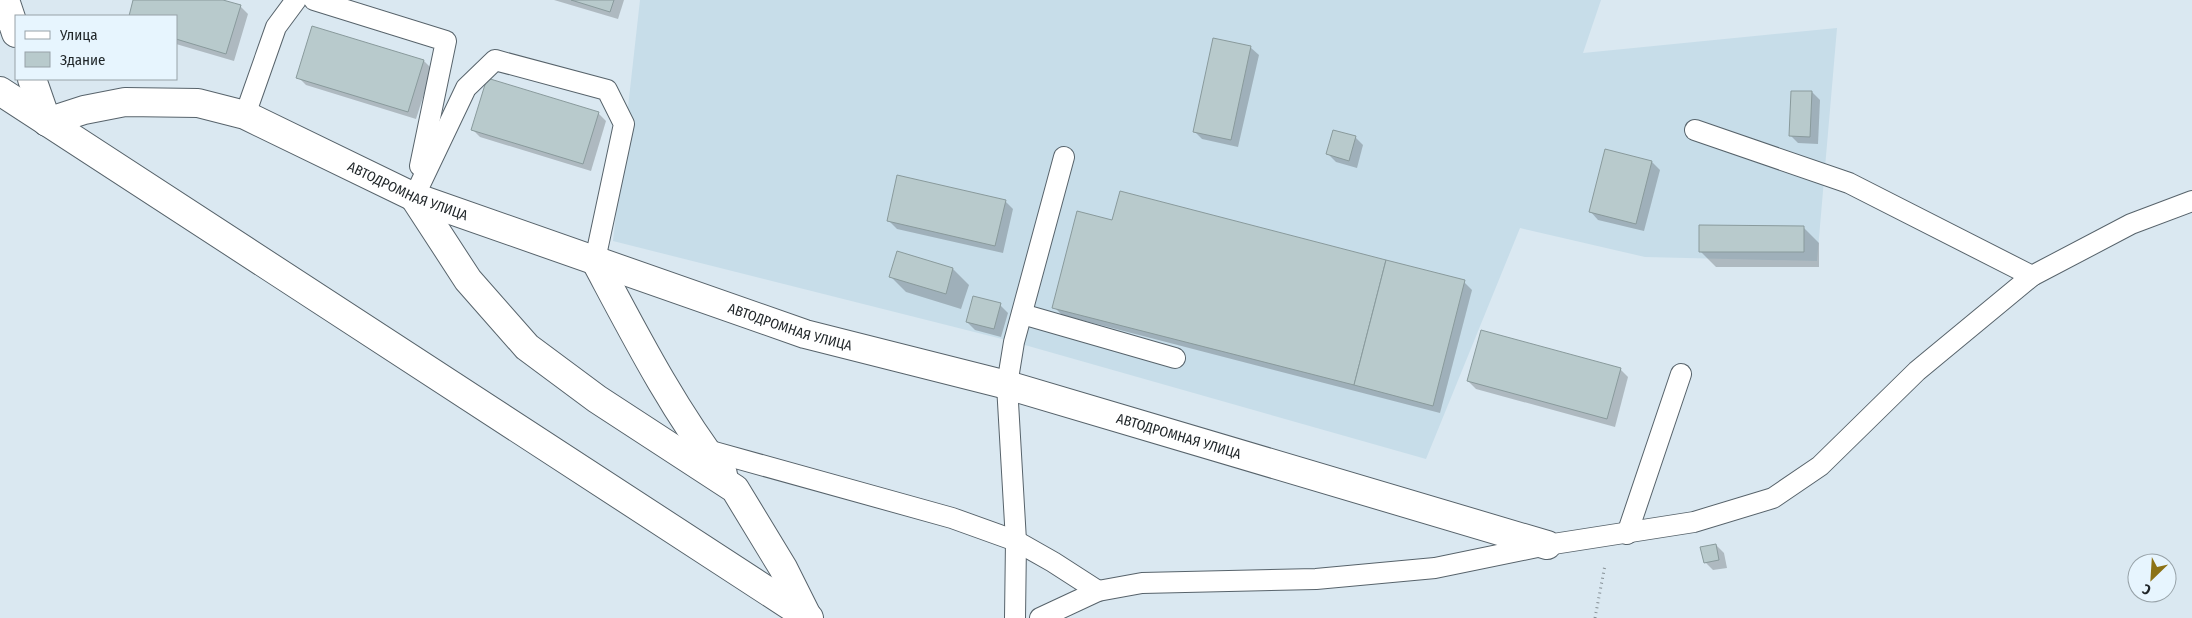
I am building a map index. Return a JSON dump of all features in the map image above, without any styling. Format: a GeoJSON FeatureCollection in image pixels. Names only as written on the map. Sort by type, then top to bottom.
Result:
{"type":"FeatureCollection","features":[{"type":"Feature","properties":{"kind":"street"},"geometry":{"type":"LineString","coordinates":[[5,0],[15,30]]}},
{"type":"Feature","properties":{"kind":"street"},"geometry":{"type":"LineString","coordinates":[[32,80],[47,122]]}},
{"type":"Feature","properties":{"kind":"street"},"geometry":{"type":"LineString","coordinates":[[0,91],[808,618]]}},
{"type":"Feature","properties":{"kind":"street","name":"АВТОДРОМНАЯ УЛИЦА"},"geometry":{"type":"LineString","coordinates":[[47,122],[84,110],[125,102],[198,103],[245,115],[414,197],[804,334],[1006,385],[1547,545]]}},
{"type":"Feature","properties":{"kind":"street"},"geometry":{"type":"LineString","coordinates":[[414,197],[468,280],[527,347],[597,399],[735,489]]}},
{"type":"Feature","properties":{"kind":"street"},"geometry":{"type":"LineString","coordinates":[[595,260],[651,364],[704,449],[735,489],[783,568],[808,618]]}},
{"type":"Feature","properties":{"kind":"lane"},"geometry":{"type":"LineString","coordinates":[[276,0],[276,27]]}},
{"type":"Feature","properties":{"kind":"lane"},"geometry":{"type":"LineString","coordinates":[[245,115],[276,27],[296,0]]}},
{"type":"Feature","properties":{"kind":"lane"},"geometry":{"type":"LineString","coordinates":[[314,0],[446,41],[414,197]]}},
{"type":"Feature","properties":{"kind":"lane"},"geometry":{"type":"LineString","coordinates":[[414,197],[466,88],[495,60],[607,90],[624,124],[595,260]]}},
{"type":"Feature","properties":{"kind":"lane"},"geometry":{"type":"LineString","coordinates":[[1695,130],[1849,183],[2032,276]]}},
{"type":"Feature","properties":{"kind":"lane"},"geometry":{"type":"LineString","coordinates":[[1015,618],[1016,541],[1006,385],[1014,342],[1064,157]]}},
{"type":"Feature","properties":{"kind":"lane"},"geometry":{"type":"LineString","coordinates":[[1040,618],[1098,591],[1142,583],[1316,580],[1435,568],[1547,545],[1694,522],[1773,498],[1820,466],[1917,371],[2032,276],[2131,224],[2192,201]]}},
{"type":"Feature","properties":{"kind":"lane"},"geometry":{"type":"LineString","coordinates":[[1022,314],[1174,358]]}},
{"type":"Feature","properties":{"kind":"lane"},"geometry":{"type":"LineString","coordinates":[[1619,535],[1681,374]]}},
{"type":"Feature","properties":{"kind":"lane"},"geometry":{"type":"LineString","coordinates":[[654,436],[952,518],[1016,541],[1054,562],[1098,591]]}},
{"type":"Feature","properties":{"kind":"path"},"geometry":{"type":"LineString","coordinates":[[1595,618],[1619,535]]}},
{"type":"Feature","properties":{"kind":"shaded area"},"geometry":{"type":"Polygon","coordinates":[[[640,0],[1601,0],[1583,53],[1837,28],[1817,261],[1645,257],[1520,228],[1426,459],[1014,342],[613,241],[640,0]]]}},
{"type":"Feature","properties":{"kind":"building"},"geometry":{"type":"Polygon","coordinates":[[[133,0],[223,0],[241,5],[226,54],[178,40],[178,15],[129,15],[133,0]]]}},
{"type":"Feature","properties":{"kind":"building"},"geometry":{"type":"Polygon","coordinates":[[[571,0],[614,0],[610,12],[571,0]]]}},
{"type":"Feature","properties":{"kind":"building"},"geometry":{"type":"Polygon","coordinates":[[[312,26],[424,60],[408,112],[296,78],[312,26]]]}},
{"type":"Feature","properties":{"kind":"building"},"geometry":{"type":"Polygon","coordinates":[[[1213,38],[1251,46],[1231,140],[1193,132],[1213,38]]]}},
{"type":"Feature","properties":{"kind":"building"},"geometry":{"type":"Polygon","coordinates":[[[487,78],[599,112],[583,164],[471,130],[487,78]]]}},
{"type":"Feature","properties":{"kind":"building"},"geometry":{"type":"Polygon","coordinates":[[[1791,91],[1812,91],[1810,137],[1789,136],[1791,91]]]}},
{"type":"Feature","properties":{"kind":"building"},"geometry":{"type":"Polygon","coordinates":[[[1333,130],[1356,136],[1349,161],[1326,154],[1333,130]]]}},
{"type":"Feature","properties":{"kind":"building"},"geometry":{"type":"Polygon","coordinates":[[[1605,149],[1652,161],[1636,224],[1589,212],[1605,149]]]}},
{"type":"Feature","properties":{"kind":"building"},"geometry":{"type":"Polygon","coordinates":[[[897,175],[1006,200],[995,246],[887,221],[897,175]]]}},
{"type":"Feature","properties":{"kind":"building"},"geometry":{"type":"Polygon","coordinates":[[[1120,191],[1386,260],[1354,385],[1052,308],[1077,211],[1112,220],[1120,191]]]}},
{"type":"Feature","properties":{"kind":"building"},"geometry":{"type":"Polygon","coordinates":[[[1699,225],[1804,226],[1804,252],[1699,252],[1699,225]]]}},
{"type":"Feature","properties":{"kind":"building"},"geometry":{"type":"Polygon","coordinates":[[[897,251],[953,268],[946,294],[889,277],[897,251]]]}},
{"type":"Feature","properties":{"kind":"building"},"geometry":{"type":"Polygon","coordinates":[[[1386,260],[1465,280],[1433,406],[1354,385],[1386,260]]]}},
{"type":"Feature","properties":{"kind":"building"},"geometry":{"type":"Polygon","coordinates":[[[973,296],[1001,303],[994,329],[966,322],[973,296]]]}},
{"type":"Feature","properties":{"kind":"building"},"geometry":{"type":"Polygon","coordinates":[[[1481,330],[1621,368],[1607,419],[1467,381],[1481,330]]]}},
{"type":"Feature","properties":{"kind":"building"},"geometry":{"type":"Polygon","coordinates":[[[1716,544],[1719,560],[1704,563],[1700,547],[1716,544]]]}}]}
